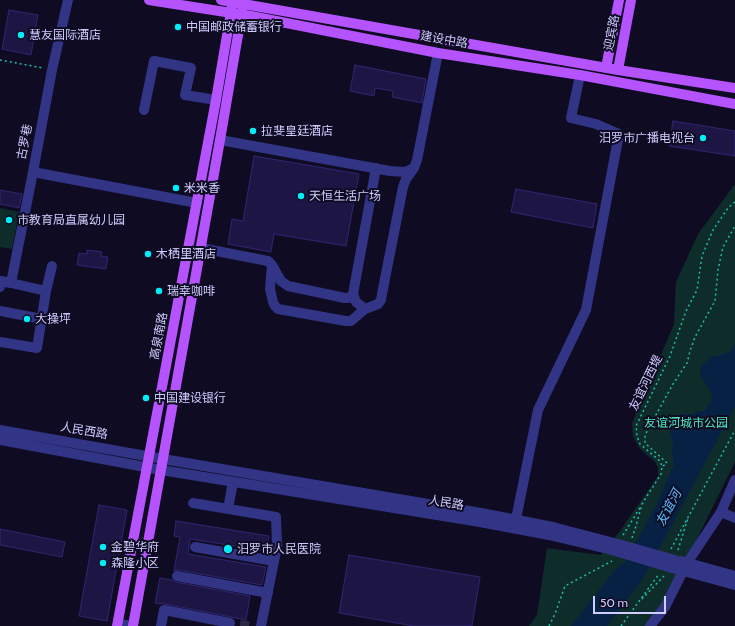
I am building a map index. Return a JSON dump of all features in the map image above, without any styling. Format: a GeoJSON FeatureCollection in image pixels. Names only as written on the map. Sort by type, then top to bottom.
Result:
{"type":"FeatureCollection","features":[{"type":"Feature","properties":{"kind":"main road","name":"建设中路"},"geometry":{"type":"LineString","coordinates":[[149,0],[236,14],[438,53],[580,76],[735,104]]}},
{"type":"Feature","properties":{"kind":"main road","name":"建设中路"},"geometry":{"type":"LineString","coordinates":[[220,0],[606,68],[735,88]]}},
{"type":"Feature","properties":{"kind":"main road","name":"迎宾路"},"geometry":{"type":"LineString","coordinates":[[606,68],[619,0]]}},
{"type":"Feature","properties":{"kind":"main road","name":"迎宾路"},"geometry":{"type":"LineString","coordinates":[[618,70],[631,0]]}},
{"type":"Feature","properties":{"kind":"main road","name":"高泉南路"},"geometry":{"type":"LineString","coordinates":[[132,626],[220,140],[238,2]]}},
{"type":"Feature","properties":{"kind":"main road","name":"高泉南路"},"geometry":{"type":"LineString","coordinates":[[118,625],[216,100],[236,14]]}},
{"type":"Feature","properties":{"kind":"street","name":"古罗巷"},"geometry":{"type":"LineString","coordinates":[[68,0],[52,70],[33,172],[197,203]]}},
{"type":"Feature","properties":{"kind":"street"},"geometry":{"type":"LineString","coordinates":[[201,248],[264,259],[272,264],[281,281],[288,286],[357,304],[378,304],[381,300],[403,187],[406,179],[414,168],[423,134],[438,53]]}},
{"type":"Feature","properties":{"kind":"street"},"geometry":{"type":"LineString","coordinates":[[144,110],[154,61],[191,68],[185,94],[216,100]]}},
{"type":"Feature","properties":{"kind":"street"},"geometry":{"type":"LineString","coordinates":[[516,519],[538,410],[586,310],[619,134],[596,124],[571,118],[580,76]]}},
{"type":"Feature","properties":{"kind":"street"},"geometry":{"type":"LineString","coordinates":[[220,140],[390,171],[401,177],[403,187]]}},
{"type":"Feature","properties":{"kind":"street"},"geometry":{"type":"LineString","coordinates":[[272,264],[270,289],[272,302],[278,309],[346,322],[355,319],[376,168]]}},
{"type":"Feature","properties":{"kind":"street"},"geometry":{"type":"LineString","coordinates":[[390,171],[405,172],[414,168]]}},
{"type":"Feature","properties":{"kind":"street"},"geometry":{"type":"LineString","coordinates":[[11,283],[33,172]]}},
{"type":"Feature","properties":{"kind":"street"},"geometry":{"type":"LineString","coordinates":[[0,342],[37,348],[46,291],[52,266]]}},
{"type":"Feature","properties":{"kind":"street"},"geometry":{"type":"LineString","coordinates":[[0,287],[1,281],[46,291]]}},
{"type":"Feature","properties":{"kind":"street"},"geometry":{"type":"LineString","coordinates":[[0,311],[42,319]]}},
{"type":"Feature","properties":{"kind":"street","name":"人民西路"},"geometry":{"type":"LineString","coordinates":[[0,430],[163,459]]}},
{"type":"Feature","properties":{"kind":"street","name":"人民西路"},"geometry":{"type":"LineString","coordinates":[[0,440],[148,467]]}},
{"type":"Feature","properties":{"kind":"street","name":"人民路"},"geometry":{"type":"LineString","coordinates":[[163,459],[553,526],[614,551]]}},
{"type":"Feature","properties":{"kind":"street","name":"人民路"},"geometry":{"type":"LineString","coordinates":[[148,467],[549,535],[614,551],[735,576]]}},
{"type":"Feature","properties":{"kind":"street"},"geometry":{"type":"LineString","coordinates":[[228,509],[233,482]]}},
{"type":"Feature","properties":{"kind":"street"},"geometry":{"type":"LineString","coordinates":[[650,626],[665,607],[677,563],[721,512],[735,482]]}},
{"type":"Feature","properties":{"kind":"street"},"geometry":{"type":"LineString","coordinates":[[193,503],[276,517],[277,546],[262,626]]}},
{"type":"Feature","properties":{"kind":"street"},"geometry":{"type":"LineString","coordinates":[[721,512],[735,518]]}},
{"type":"Feature","properties":{"kind":"street"},"geometry":{"type":"LineString","coordinates":[[195,547],[274,561]]}},
{"type":"Feature","properties":{"kind":"street","name":"人民路"},"geometry":{"type":"LineString","coordinates":[[677,563],[735,585]]}},
{"type":"Feature","properties":{"kind":"street"},"geometry":{"type":"LineString","coordinates":[[177,576],[268,592]]}},
{"type":"Feature","properties":{"kind":"street"},"geometry":{"type":"LineString","coordinates":[[161,626],[164,610],[233,624]]}},
{"type":"Feature","properties":{"kind":"street"},"geometry":{"type":"LineString","coordinates":[[118,625],[132,626]]}},
{"type":"Feature","properties":{"kind":"path"},"geometry":{"type":"LineString","coordinates":[[0,60],[52,70]]}},
{"type":"Feature","properties":{"kind":"path","name":"友谊河西堤"},"geometry":{"type":"LineString","coordinates":[[662,466],[660,461],[640,444],[636,426],[670,356],[686,311],[697,290],[702,256],[714,230],[728,208],[735,202]]}},
{"type":"Feature","properties":{"kind":"path"},"geometry":{"type":"LineString","coordinates":[[549,626],[556,614],[565,586],[614,551],[661,474],[662,466],[667,463],[646,443],[644,435],[673,384],[687,364],[695,338],[715,300],[718,270],[723,247],[735,226]]}},
{"type":"Feature","properties":{"kind":"path"},"geometry":{"type":"LineString","coordinates":[[638,603],[677,563],[690,512],[735,430]]}},
{"type":"Feature","properties":{"kind":"path"},"geometry":{"type":"LineString","coordinates":[[631,541],[642,504]]}},
{"type":"Feature","properties":{"kind":"path"},"geometry":{"type":"LineString","coordinates":[[677,563],[690,512]]}},
{"type":"Feature","properties":{"kind":"path"},"geometry":{"type":"LineString","coordinates":[[621,626],[661,572]]}},
{"type":"Feature","properties":{"kind":"green space","name":"友谊河城市公园"},"geometry":{"type":"Polygon","coordinates":[[[735,184],[735,462],[663,605],[647,626],[529,626],[537,615],[547,548],[601,555],[620,531],[658,476],[658,468],[655,462],[639,448],[633,436],[632,423],[674,324],[676,282],[698,234],[735,184]]]}},
{"type":"Feature","properties":{"kind":"green space"},"geometry":{"type":"Polygon","coordinates":[[[0,208],[19,212],[12,249],[0,247],[0,208]]]}},
{"type":"Feature","properties":{"kind":"water","name":"友谊河"},"geometry":{"type":"Polygon","coordinates":[[[735,341],[735,407],[644,577],[607,626],[571,626],[614,571],[625,562],[656,506],[674,464],[672,451],[673,443],[670,434],[676,417],[681,414],[693,414],[698,411],[703,412],[711,402],[712,394],[702,378],[700,372],[701,366],[711,357],[730,351],[734,347],[735,341]]]}},
{"type":"Feature","properties":{"kind":"building"},"geometry":{"type":"Polygon","coordinates":[[[9,10],[38,15],[31,55],[2,49],[9,10]]]}},
{"type":"Feature","properties":{"kind":"building"},"geometry":{"type":"Polygon","coordinates":[[[355,65],[426,79],[422,103],[392,97],[393,91],[375,88],[374,96],[350,91],[355,65]]]}},
{"type":"Feature","properties":{"kind":"building","name":"汨罗市广播电视台"},"geometry":{"type":"Polygon","coordinates":[[[673,121],[735,131],[735,156],[669,146],[673,121]]]}},
{"type":"Feature","properties":{"kind":"building","name":"天恒生活广场"},"geometry":{"type":"Polygon","coordinates":[[[254,156],[359,174],[346,246],[274,234],[271,252],[228,244],[232,219],[243,221],[254,156]]]}},
{"type":"Feature","properties":{"kind":"building"},"geometry":{"type":"Polygon","coordinates":[[[516,189],[597,204],[593,228],[511,212],[516,189]]]}},
{"type":"Feature","properties":{"kind":"building"},"geometry":{"type":"Polygon","coordinates":[[[0,190],[22,194],[19,208],[0,204],[0,190]]]}},
{"type":"Feature","properties":{"kind":"building"},"geometry":{"type":"Polygon","coordinates":[[[87,250],[102,252],[101,256],[108,257],[106,269],[77,265],[79,253],[87,254],[87,250]]]}},
{"type":"Feature","properties":{"kind":"building","name":"森隆小区"},"geometry":{"type":"Polygon","coordinates":[[[99,505],[127,510],[107,621],[79,616],[99,505]]]}},
{"type":"Feature","properties":{"kind":"building"},"geometry":{"type":"Polygon","coordinates":[[[176,521],[269,536],[267,551],[190,539],[189,546],[188,554],[266,567],[262,585],[178,570],[174,571],[180,537],[174,536],[176,521]]]}},
{"type":"Feature","properties":{"kind":"building"},"geometry":{"type":"Polygon","coordinates":[[[0,529],[65,542],[62,557],[0,545],[0,529]]]}},
{"type":"Feature","properties":{"kind":"building"},"geometry":{"type":"Polygon","coordinates":[[[349,555],[480,577],[472,626],[414,626],[339,613],[349,555]]]}},
{"type":"Feature","properties":{"kind":"building"},"geometry":{"type":"Polygon","coordinates":[[[160,578],[250,596],[246,620],[155,603],[160,578]]]}},
{"type":"Feature","properties":{"kind":"tunnel"},"geometry":{"type":"LineString","coordinates":[[240,625],[249,626]]}},
{"type":"Feature","properties":{"kind":"place","name":"中国邮政储蓄银行"},"geometry":{"type":"Point","coordinates":[178,27]}},
{"type":"Feature","properties":{"kind":"place","name":"慧友国际酒店"},"geometry":{"type":"Point","coordinates":[21,35]}},
{"type":"Feature","properties":{"kind":"place","name":"拉斐皇廷酒店"},"geometry":{"type":"Point","coordinates":[253,131]}},
{"type":"Feature","properties":{"kind":"place","name":"汨罗市广播电视台"},"geometry":{"type":"Point","coordinates":[703,138]}},
{"type":"Feature","properties":{"kind":"place","name":"米米香"},"geometry":{"type":"Point","coordinates":[176,188]}},
{"type":"Feature","properties":{"kind":"place","name":"天恒生活广场"},"geometry":{"type":"Point","coordinates":[301,196]}},
{"type":"Feature","properties":{"kind":"place","name":"市教育局直属幼儿园"},"geometry":{"type":"Point","coordinates":[9,220]}},
{"type":"Feature","properties":{"kind":"place","name":"木栖里酒店"},"geometry":{"type":"Point","coordinates":[148,254]}},
{"type":"Feature","properties":{"kind":"place","name":"瑞幸咖啡"},"geometry":{"type":"Point","coordinates":[159,291]}},
{"type":"Feature","properties":{"kind":"place","name":"大操坪"},"geometry":{"type":"Point","coordinates":[27,319]}},
{"type":"Feature","properties":{"kind":"place","name":"中国建设银行"},"geometry":{"type":"Point","coordinates":[146,398]}},
{"type":"Feature","properties":{"kind":"place","name":"金碧华府"},"geometry":{"type":"Point","coordinates":[103,547]}},
{"type":"Feature","properties":{"kind":"place","name":"汨罗市人民医院"},"geometry":{"type":"Point","coordinates":[228,549]}},
{"type":"Feature","properties":{"kind":"place","name":"森隆小区"},"geometry":{"type":"Point","coordinates":[103,563]}}]}
